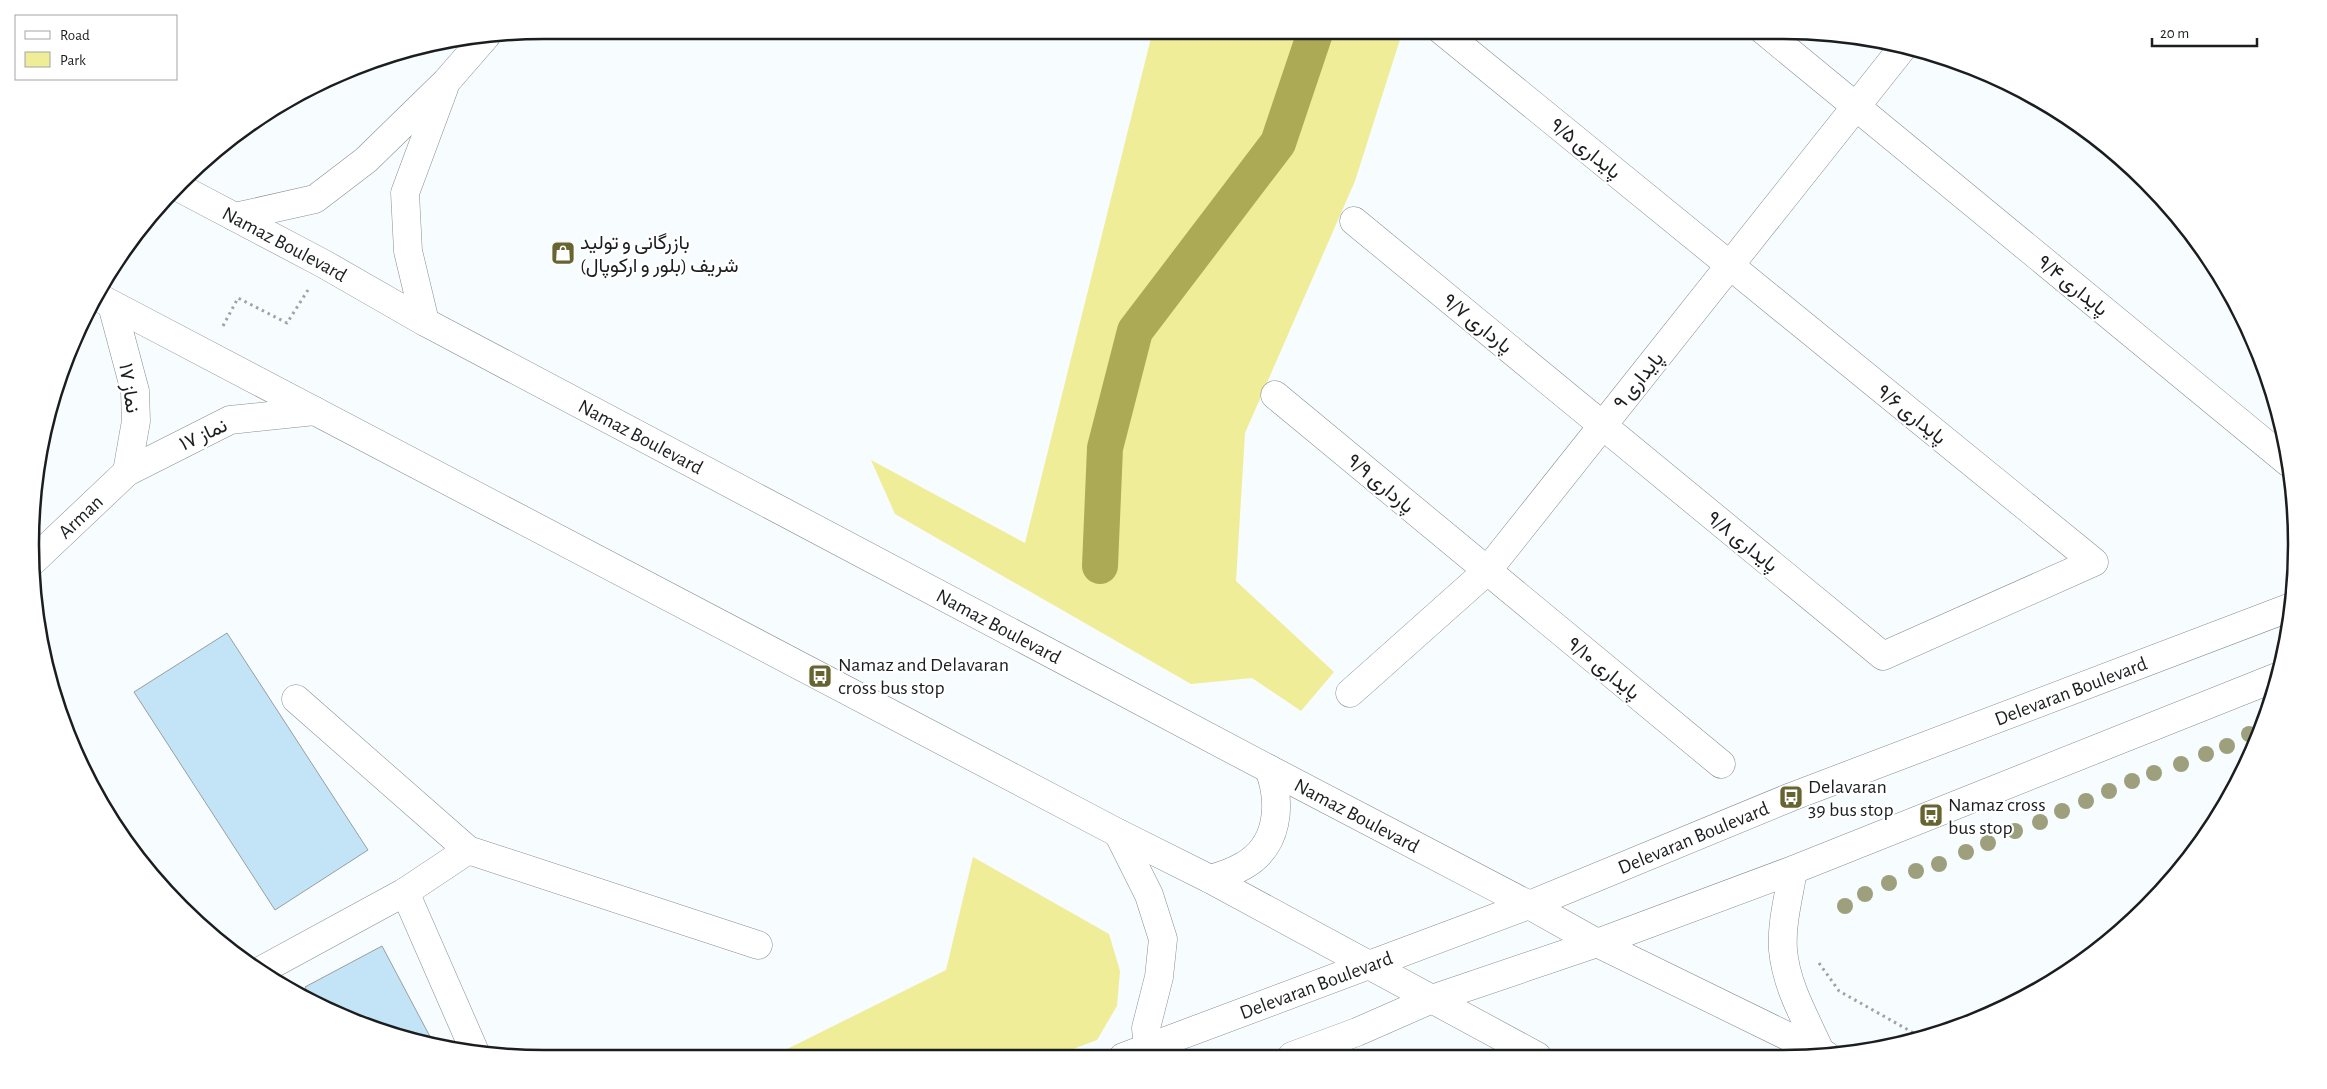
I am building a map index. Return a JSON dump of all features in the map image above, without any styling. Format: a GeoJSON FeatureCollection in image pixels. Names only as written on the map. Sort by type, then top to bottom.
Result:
{"type":"FeatureCollection","features":[{"type":"Feature","properties":{"kind":"street","name":"پایداری ۹/۵"},"geometry":{"type":"LineString","coordinates":[[1452,39],[1730,266]]}},
{"type":"Feature","properties":{"kind":"street","name":"پایداری ۹/۴"},"geometry":{"type":"LineString","coordinates":[[1774,39],[2281,456]]}},
{"type":"Feature","properties":{"kind":"street"},"geometry":{"type":"LineString","coordinates":[[235,217],[315,199],[366,160],[446,82],[480,43]]}},
{"type":"Feature","properties":{"kind":"street","name":"پایداری ۹"},"geometry":{"type":"LineString","coordinates":[[1350,693],[1487,571],[1899,52]]}},
{"type":"Feature","properties":{"kind":"street"},"geometry":{"type":"LineString","coordinates":[[425,322],[408,250],[405,193],[446,82]]}},
{"type":"Feature","properties":{"kind":"street","name":"Namaz Boulevard"},"geometry":{"type":"LineString","coordinates":[[185,190],[324,264],[425,322],[1269,770],[1529,905],[1597,943],[1815,1049]]}},
{"type":"Feature","properties":{"kind":"street","name":"پارداری ۹/۷"},"geometry":{"type":"LineString","coordinates":[[1354,221],[1602,426]]}},
{"type":"Feature","properties":{"kind":"street","name":"پایداری ۹/۶"},"geometry":{"type":"LineString","coordinates":[[1730,266],[2094,562],[1883,656]]}},
{"type":"Feature","properties":{"kind":"street"},"geometry":{"type":"LineString","coordinates":[[104,301],[315,410],[1118,834],[1210,880],[1526,1050]]}},
{"type":"Feature","properties":{"kind":"street","name":"نماز ۱۷"},"geometry":{"type":"LineString","coordinates":[[104,301],[135,391],[136,421],[127,472]]}},
{"type":"Feature","properties":{"kind":"street","name":"پارداری ۹/۹"},"geometry":{"type":"LineString","coordinates":[[1275,395],[1487,571]]}},
{"type":"Feature","properties":{"kind":"street","name":"نماز ۱٧"},"geometry":{"type":"LineString","coordinates":[[127,472],[230,420],[315,410]]}},
{"type":"Feature","properties":{"kind":"street","name":"پایداری ۹/۸"},"geometry":{"type":"LineString","coordinates":[[1602,426],[1883,656]]}},
{"type":"Feature","properties":{"kind":"street","name":"Arman"},"geometry":{"type":"LineString","coordinates":[[39,555],[127,472]]}},
{"type":"Feature","properties":{"kind":"street","name":"پایداری ۹/۱۰"},"geometry":{"type":"LineString","coordinates":[[1487,571],[1721,764]]}},
{"type":"Feature","properties":{"kind":"street","name":"Delevaran Boulevard"},"geometry":{"type":"LineString","coordinates":[[1142,1050],[1529,905],[1800,793],[2284,610]]}},
{"type":"Feature","properties":{"kind":"street"},"geometry":{"type":"LineString","coordinates":[[1308,1050],[1357,1032],[1432,999],[1597,943],[1793,870],[2269,680]]}},
{"type":"Feature","properties":{"kind":"street"},"geometry":{"type":"LineString","coordinates":[[296,698],[468,850],[758,945]]}},
{"type":"Feature","properties":{"kind":"street"},"geometry":{"type":"LineString","coordinates":[[1210,880],[1245,866],[1259,854],[1269,839],[1276,822],[1278,804],[1276,786],[1269,770]]}},
{"type":"Feature","properties":{"kind":"street"},"geometry":{"type":"LineString","coordinates":[[1118,834],[1149,895],[1162,939],[1159,977],[1146,1028],[1148,1048]]}},
{"type":"Feature","properties":{"kind":"street"},"geometry":{"type":"LineString","coordinates":[[267,967],[405,892],[468,850]]}},
{"type":"Feature","properties":{"kind":"street"},"geometry":{"type":"LineString","coordinates":[[1793,870],[1785,914],[1783,950],[1793,992],[1821,1049]]}},
{"type":"Feature","properties":{"kind":"street"},"geometry":{"type":"LineString","coordinates":[[405,892],[472,1045]]}},
{"type":"Feature","properties":{"kind":"path"},"geometry":{"type":"LineString","coordinates":[[207,354],[238,298],[287,323],[324,264]]}},
{"type":"Feature","properties":{"kind":"path"},"geometry":{"type":"LineString","coordinates":[[1817,960],[1839,991],[1913,1033]]}},
{"type":"Feature","properties":{"kind":"green space"},"geometry":{"type":"Polygon","coordinates":[[[1151,39],[1400,39],[1355,181],[1245,433],[1236,581],[1334,672],[1301,711],[1252,678],[1191,684],[895,514],[871,460],[1025,543],[1151,39]]]}},
{"type":"Feature","properties":{"kind":"green space"},"geometry":{"type":"Polygon","coordinates":[[[973,857],[1109,934],[1120,971],[1117,1006],[1097,1040],[1071,1050],[785,1050],[946,970],[973,857]]]}},
{"type":"Feature","properties":{"kind":"building"},"geometry":{"type":"Polygon","coordinates":[[[227,633],[368,850],[275,910],[134,692],[227,633]]]}},
{"type":"Feature","properties":{"kind":"building"},"geometry":{"type":"Polygon","coordinates":[[[382,946],[430,1037],[351,1012],[321,998],[307,990],[305,987],[382,946]]]}},
{"type":"Feature","properties":{"kind":"waterway"},"geometry":{"type":"LineString","coordinates":[[1100,566],[1105,448],[1135,331],[1278,143],[1313,39]]}},
{"type":"Feature","properties":{"kind":"place","name":"بازرگانی و تولید شریف (بلور و ارکوپال)"},"geometry":{"type":"Point","coordinates":[563,253]}},
{"type":"Feature","properties":{"kind":"place","name":"Namaz and Delavaran cross bus stop"},"geometry":{"type":"Point","coordinates":[820,676]}},
{"type":"Feature","properties":{"kind":"place","name":"Delavaran 39 bus stop"},"geometry":{"type":"Point","coordinates":[1791,797]}},
{"type":"Feature","properties":{"kind":"place","name":"Namaz cross bus stop"},"geometry":{"type":"Point","coordinates":[1931,815]}}]}
